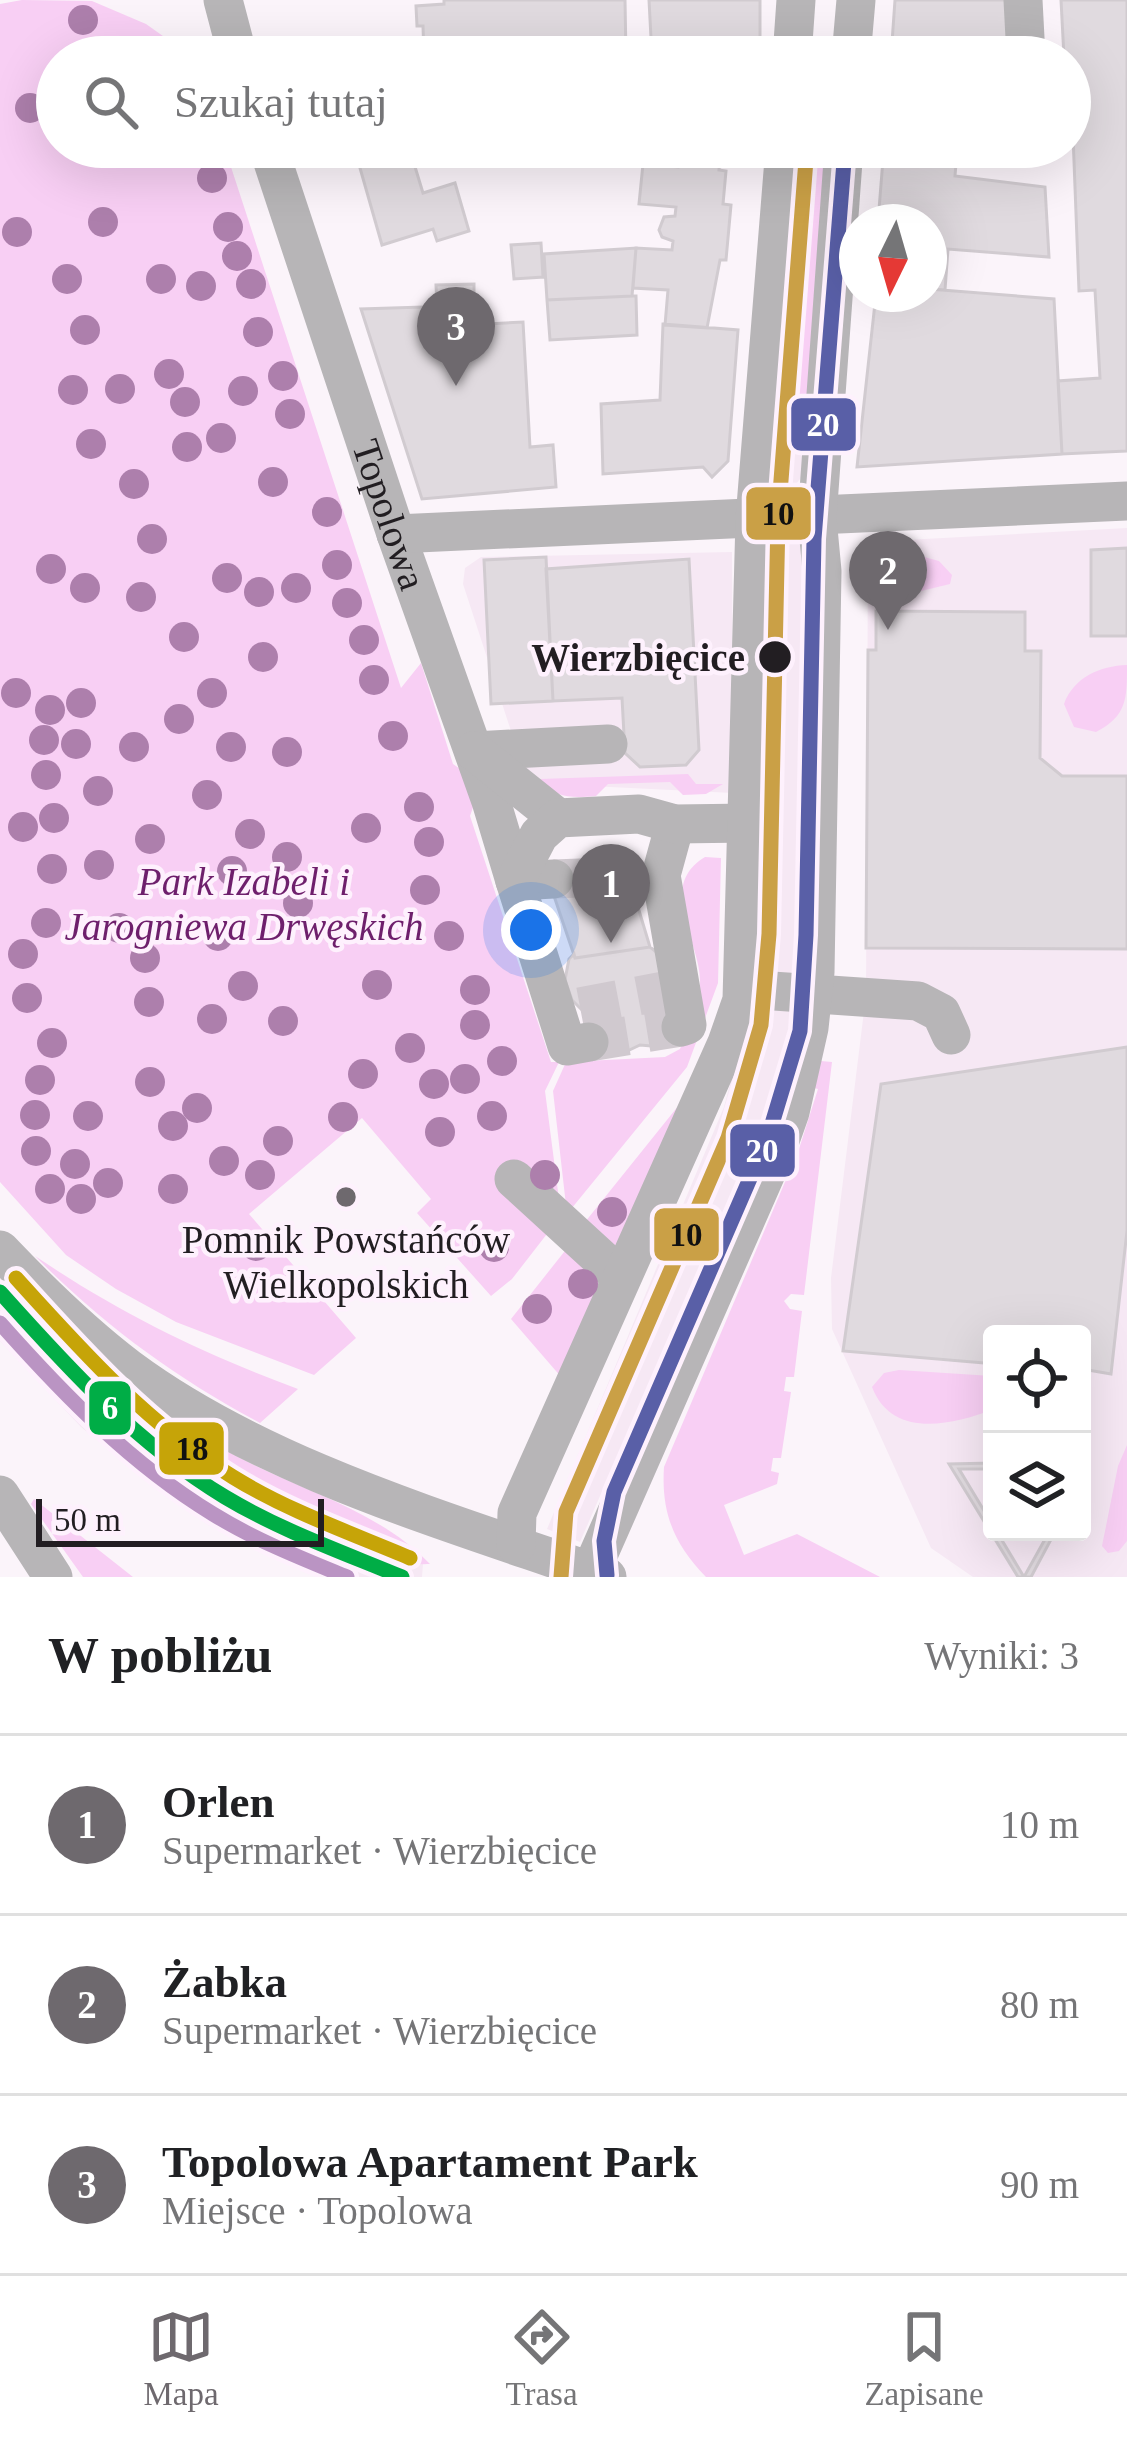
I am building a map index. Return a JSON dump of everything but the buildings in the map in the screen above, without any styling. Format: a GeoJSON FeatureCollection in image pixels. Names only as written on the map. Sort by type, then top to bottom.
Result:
{"type":"FeatureCollection","features":[{"type":"Feature","properties":{"kind":"street"},"geometry":{"type":"LineString","coordinates":[[223,0],[232,36]]}},
{"type":"Feature","properties":{"kind":"street"},"geometry":{"type":"LineString","coordinates":[[793,36],[796,0]]}},
{"type":"Feature","properties":{"kind":"street"},"geometry":{"type":"LineString","coordinates":[[853,36],[856,0]]}},
{"type":"Feature","properties":{"kind":"street"},"geometry":{"type":"LineString","coordinates":[[1023,0],[1025,36]]}},
{"type":"Feature","properties":{"kind":"street","name":"Topolowa"},"geometry":{"type":"LineString","coordinates":[[275,168],[396,534],[474,751],[534,880],[575,1020]]}},
{"type":"Feature","properties":{"kind":"street"},"geometry":{"type":"LineString","coordinates":[[516,1545],[517,1513],[727,1043],[744,989],[755,519],[783,168]]}},
{"type":"Feature","properties":{"kind":"street"},"geometry":{"type":"LineString","coordinates":[[0,1250],[105,1349],[199,1413],[304,1465],[599,1574],[784,1131],[813,995],[822,571],[817,518],[842,168]]}},
{"type":"Feature","properties":{"kind":"street"},"geometry":{"type":"LineString","coordinates":[[396,534],[1127,501]]}},
{"type":"Feature","properties":{"kind":"street"},"geometry":{"type":"LineString","coordinates":[[474,751],[608,744]]}},
{"type":"Feature","properties":{"kind":"street"},"geometry":{"type":"LineString","coordinates":[[474,751],[558,818]]}},
{"type":"Feature","properties":{"kind":"street"},"geometry":{"type":"LineString","coordinates":[[534,880],[539,835],[558,818],[639,814],[675,824],[750,823]]}},
{"type":"Feature","properties":{"kind":"street"},"geometry":{"type":"LineString","coordinates":[[675,824],[645,876],[676,1002]]}},
{"type":"Feature","properties":{"kind":"street"},"geometry":{"type":"LineString","coordinates":[[744,989],[928,1004],[941,1013],[951,1035]]}},
{"type":"Feature","properties":{"kind":"street"},"geometry":{"type":"LineString","coordinates":[[514,1179],[621,1277]]}},
{"type":"Feature","properties":{"kind":"street"},"geometry":{"type":"LineString","coordinates":[[0,1495],[53,1577]]}},
{"type":"Feature","properties":{"kind":"shaded area"},"geometry":{"type":"Polygon","coordinates":[[[771,419],[812,423],[804,474],[792,489],[779,484],[771,472],[771,419]]]}},
{"type":"Feature","properties":{"kind":"shaded area"},"geometry":{"type":"Polygon","coordinates":[[[1127,528],[1127,1577],[973,1577],[931,1548],[832,1329],[831,1278],[866,995],[868,542],[1127,528]]]}},
{"type":"Feature","properties":{"kind":"shaded area"},"geometry":{"type":"Polygon","coordinates":[[[762,543],[803,544],[796,979],[789,1029],[773,1098],[580,1542],[547,1529],[724,1107],[740,1047],[762,543]]]}},
{"type":"Feature","properties":{"kind":"shaded area"},"geometry":{"type":"Polygon","coordinates":[[[732,552],[733,793],[528,783],[463,584],[465,568],[481,557],[732,552]]]}},
{"type":"Feature","properties":{"kind":"shaded area"},"geometry":{"type":"Polygon","coordinates":[[[0,1279],[116,1402],[187,1462],[267,1510],[373,1555],[423,1564],[422,1577],[321,1577],[210,1526],[178,1505],[81,1427],[0,1341],[0,1279]]]}},
{"type":"Feature","properties":{"kind":"green space","name":"Park Izabeli i Jarogniewa Drwęskich"},"geometry":{"type":"Polygon","coordinates":[[[92,1],[163,36],[36,36],[36,168],[231,168],[401,688],[421,663],[453,764],[473,778],[478,793],[470,816],[551,1062],[559,1062],[545,1091],[560,1207],[550,1230],[512,1279],[491,1296],[417,1213],[431,1199],[362,1118],[249,1214],[356,1338],[314,1375],[176,1322],[116,1289],[66,1255],[0,1182],[0,4],[92,1]]]}},
{"type":"Feature","properties":{"kind":"green space"},"geometry":{"type":"Polygon","coordinates":[[[799,168],[826,168],[806,422],[778,420],[799,168]]]}},
{"type":"Feature","properties":{"kind":"green space"},"geometry":{"type":"Polygon","coordinates":[[[917,555],[939,561],[952,575],[950,584],[917,592],[887,587],[894,565],[917,555]]]}},
{"type":"Feature","properties":{"kind":"green space"},"geometry":{"type":"Polygon","coordinates":[[[1127,665],[1125,697],[1114,720],[1096,732],[1074,727],[1064,704],[1074,687],[1098,671],[1127,665]]]}},
{"type":"Feature","properties":{"kind":"green space"},"geometry":{"type":"Polygon","coordinates":[[[688,774],[696,784],[723,784],[706,794],[683,795],[670,782],[608,784],[596,796],[580,797],[558,794],[540,779],[688,774]]]}},
{"type":"Feature","properties":{"kind":"green space"},"geometry":{"type":"Polygon","coordinates":[[[705,857],[721,858],[718,983],[687,1067],[567,1214],[553,1091],[566,1062],[665,1057],[680,1049],[700,984],[684,916],[683,884],[705,857]]]}},
{"type":"Feature","properties":{"kind":"green space"},"geometry":{"type":"Polygon","coordinates":[[[821,1061],[832,1062],[804,1295],[791,1294],[784,1301],[790,1309],[802,1311],[794,1377],[786,1377],[784,1391],[791,1392],[781,1458],[773,1458],[771,1471],[779,1473],[777,1484],[724,1505],[744,1555],[797,1534],[880,1577],[706,1577],[672,1527],[664,1467],[799,1149],[818,1089],[814,1088],[821,1061]]]}},
{"type":"Feature","properties":{"kind":"green space"},"geometry":{"type":"Polygon","coordinates":[[[683,1100],[617,1254],[581,1227],[683,1100]]]}},
{"type":"Feature","properties":{"kind":"green space"},"geometry":{"type":"Polygon","coordinates":[[[568,1247],[603,1280],[562,1378],[511,1319],[568,1247]]]}},
{"type":"Feature","properties":{"kind":"green space"},"geometry":{"type":"Polygon","coordinates":[[[35,1256],[162,1331],[298,1389],[260,1423],[142,1348],[35,1256]]]}},
{"type":"Feature","properties":{"kind":"green space"},"geometry":{"type":"Polygon","coordinates":[[[38,1319],[112,1378],[189,1430],[366,1517],[430,1564],[389,1559],[350,1545],[279,1514],[202,1470],[134,1418],[38,1319]]]}},
{"type":"Feature","properties":{"kind":"green space"},"geometry":{"type":"Polygon","coordinates":[[[884,1373],[983,1375],[983,1413],[924,1424],[893,1415],[872,1387],[884,1373]]]}},
{"type":"Feature","properties":{"kind":"green space"},"geometry":{"type":"Polygon","coordinates":[[[1127,1445],[1127,1541],[1119,1551],[1108,1553],[1102,1546],[1118,1466],[1127,1445]]]}},
{"type":"Feature","properties":{"kind":"green space"},"geometry":{"type":"Polygon","coordinates":[[[34,1499],[133,1577],[83,1577],[31,1504],[34,1499]]]}},
{"type":"Feature","properties":{"kind":"tunnel"},"geometry":{"type":"LineString","coordinates":[[554,879],[629,876]]}},
{"type":"Feature","properties":{"kind":"tunnel"},"geometry":{"type":"LineString","coordinates":[[580,1007],[664,991]]}},
{"type":"Feature","properties":{"kind":"tunnel"},"geometry":{"type":"LineString","coordinates":[[589,1042],[681,1027]]}},
{"type":"Feature","properties":{"kind":"tram line","name":"10"},"geometry":{"type":"LineString","coordinates":[[561,1577],[566,1512],[728,1138],[761,1025],[769,934],[778,519],[805,168]]}},
{"type":"Feature","properties":{"kind":"transit line","name":"20"},"geometry":{"type":"LineString","coordinates":[[607,1575],[604,1541],[614,1492],[768,1137],[800,1031],[814,539],[843,168]]}},
{"type":"Feature","properties":{"kind":"transit line","name":"18"},"geometry":{"type":"LineString","coordinates":[[16,1278],[117,1385],[202,1457],[276,1500],[410,1558]]}},
{"type":"Feature","properties":{"kind":"transit line","name":"6"},"geometry":{"type":"LineString","coordinates":[[0,1292],[105,1403],[193,1476],[267,1520],[402,1577]]}},
{"type":"Feature","properties":{"kind":"transit line"},"geometry":{"type":"LineString","coordinates":[[0,1323],[100,1427],[154,1473],[245,1532],[347,1577]]}},
{"type":"Feature","properties":{"kind":"place","name":"Topolowa Apartament Park"},"geometry":{"type":"Point","coordinates":[456,386]}},
{"type":"Feature","properties":{"kind":"place","name":"Żabka"},"geometry":{"type":"Point","coordinates":[888,630]}},
{"type":"Feature","properties":{"kind":"place","name":"Wierzbięcice"},"geometry":{"type":"Point","coordinates":[775,657]}},
{"type":"Feature","properties":{"kind":"place","name":"Orlen"},"geometry":{"type":"Point","coordinates":[611,943]}},
{"type":"Feature","properties":{"kind":"place","name":"Pomnik Powstańców Wielkopolskich"},"geometry":{"type":"Point","coordinates":[346,1197]}}]}
